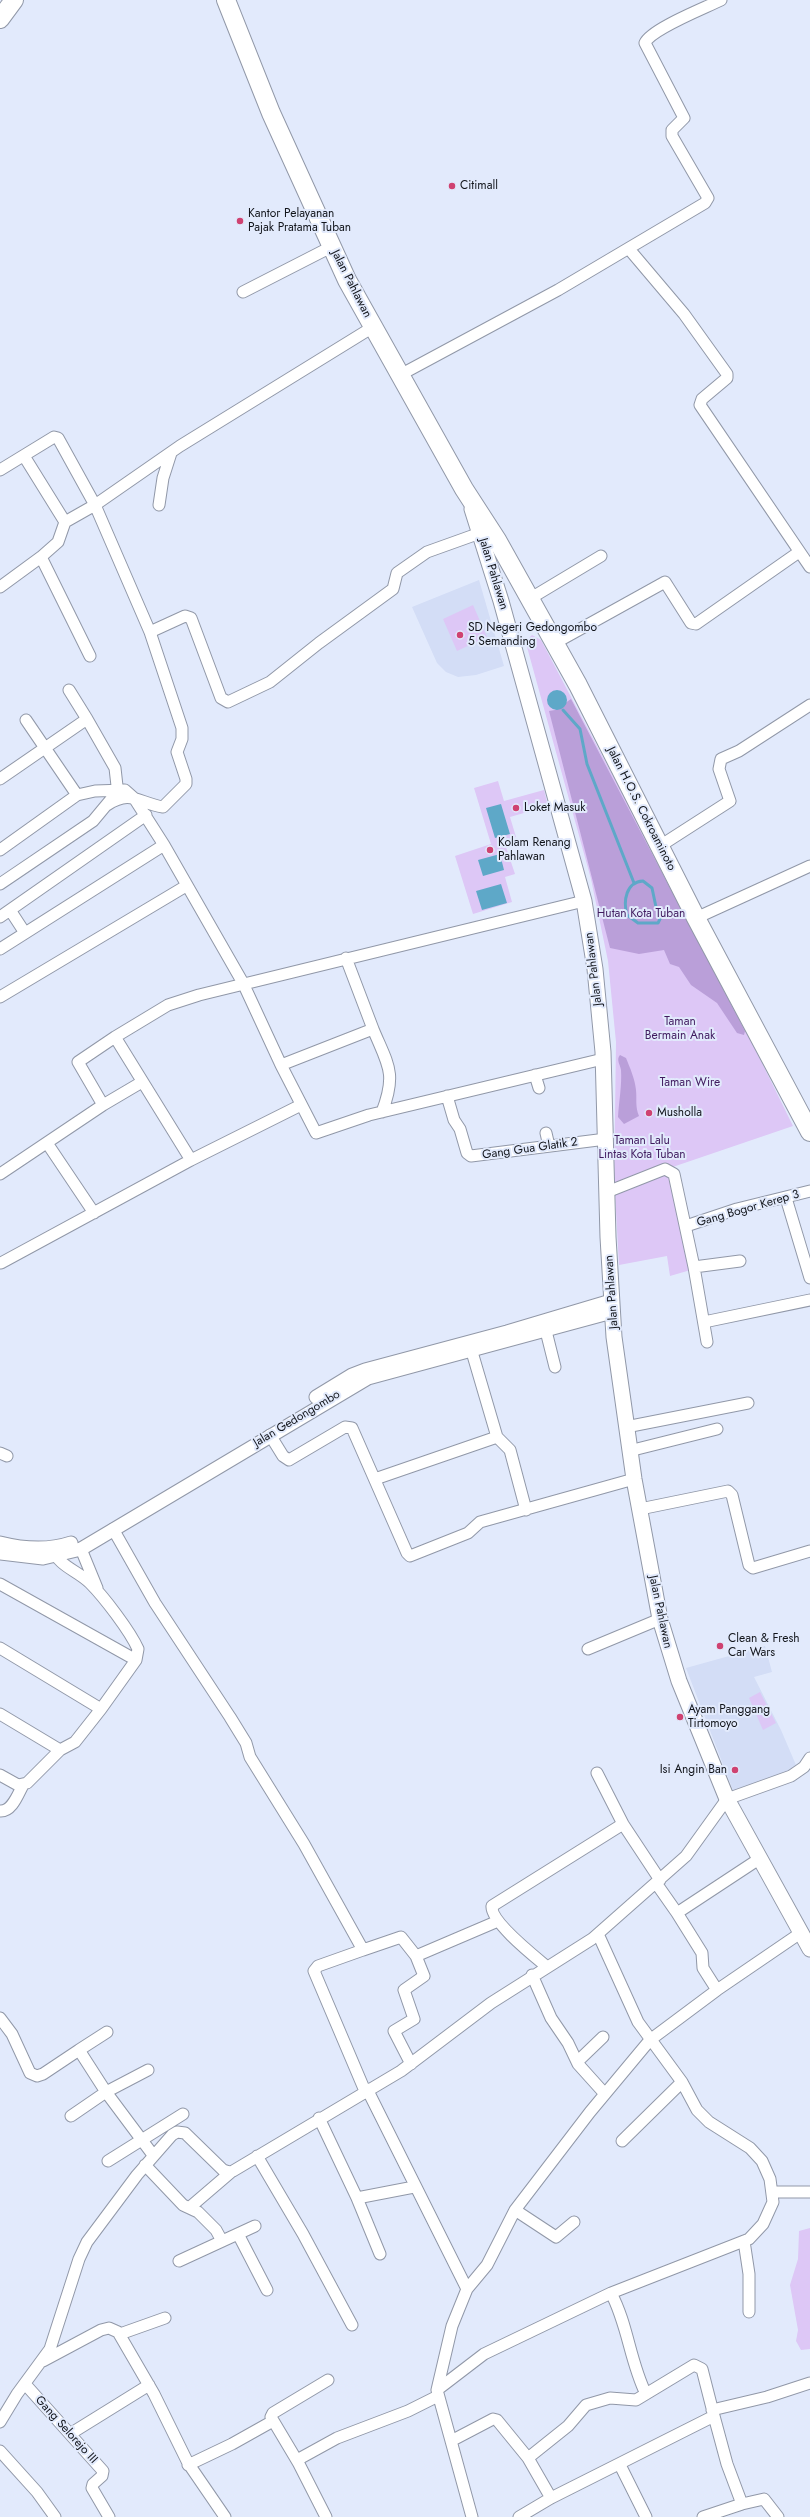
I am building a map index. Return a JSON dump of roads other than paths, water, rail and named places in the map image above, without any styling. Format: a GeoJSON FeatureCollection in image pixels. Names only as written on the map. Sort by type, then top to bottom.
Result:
{"type":"FeatureCollection","features":[{"type":"Feature","properties":{"kind":"highway"},"geometry":{"type":"LineString","coordinates":[[0,19],[14,0]]}},
{"type":"Feature","properties":{"kind":"highway","name":"Jalan Pahlawan"},"geometry":{"type":"LineString","coordinates":[[226,0],[271,113],[332,247],[373,327],[464,489]]}},
{"type":"Feature","properties":{"kind":"highway","name":"Jalan H.O.S. Cokroaminoto"},"geometry":{"type":"LineString","coordinates":[[464,489],[531,598],[696,918],[810,1132]]}},
{"type":"Feature","properties":{"kind":"main road","name":"Jalan Pahlawan"},"geometry":{"type":"LineString","coordinates":[[464,489],[480,533],[537,726],[584,901],[595,969],[603,1059],[611,1306],[629,1451],[660,1619],[679,1681],[727,1799],[759,1859],[802,1932],[810,1949]]}},
{"type":"Feature","properties":{"kind":"street"},"geometry":{"type":"LineString","coordinates":[[400,374],[629,249],[703,205],[708,198],[672,136],[672,130],[684,118],[645,43],[648,38],[671,24],[721,0]]}},
{"type":"Feature","properties":{"kind":"street"},"geometry":{"type":"LineString","coordinates":[[243,292],[332,247]]}},
{"type":"Feature","properties":{"kind":"street"},"geometry":{"type":"LineString","coordinates":[[629,249],[684,314],[728,374],[727,378],[701,401],[700,405],[810,567]]}},
{"type":"Feature","properties":{"kind":"street"},"geometry":{"type":"LineString","coordinates":[[0,587],[41,557],[58,542],[65,522],[95,505],[171,453],[373,327]]}},
{"type":"Feature","properties":{"kind":"street"},"geometry":{"type":"LineString","coordinates":[[0,470],[57,437],[95,505],[150,632],[182,728],[182,739],[177,752],[186,779],[183,788],[166,806],[154,805],[124,796],[107,805]]}},
{"type":"Feature","properties":{"kind":"street"},"geometry":{"type":"LineString","coordinates":[[159,505],[163,478],[171,453]]}},
{"type":"Feature","properties":{"kind":"street"},"geometry":{"type":"LineString","coordinates":[[24,456],[65,522]]}},
{"type":"Feature","properties":{"kind":"street"},"geometry":{"type":"LineString","coordinates":[[150,632],[185,616],[191,618],[221,698],[228,702],[270,682],[319,643],[393,589],[397,573],[427,552],[480,533]]}},
{"type":"Feature","properties":{"kind":"street"},"geometry":{"type":"LineString","coordinates":[[555,643],[666,582],[691,622],[696,624],[799,552]]}},
{"type":"Feature","properties":{"kind":"street"},"geometry":{"type":"LineString","coordinates":[[531,598],[601,556]]}},
{"type":"Feature","properties":{"kind":"street"},"geometry":{"type":"LineString","coordinates":[[41,557],[90,656]]}},
{"type":"Feature","properties":{"kind":"street"},"geometry":{"type":"LineString","coordinates":[[0,884],[93,821],[107,805],[115,790],[114,766],[69,690]]}},
{"type":"Feature","properties":{"kind":"street"},"geometry":{"type":"LineString","coordinates":[[660,846],[730,801],[719,769],[721,759],[739,751],[810,705]]}},
{"type":"Feature","properties":{"kind":"street"},"geometry":{"type":"LineString","coordinates":[[0,779],[87,719]]}},
{"type":"Feature","properties":{"kind":"street"},"geometry":{"type":"LineString","coordinates":[[26,720],[77,795]]}},
{"type":"Feature","properties":{"kind":"street"},"geometry":{"type":"LineString","coordinates":[[0,850],[83,792],[115,790],[126,791],[134,798],[164,845],[186,886],[243,983],[281,1065],[317,1133],[382,1112],[603,1059]]}},
{"type":"Feature","properties":{"kind":"street"},"geometry":{"type":"LineString","coordinates":[[0,917],[146,816]]}},
{"type":"Feature","properties":{"kind":"street"},"geometry":{"type":"LineString","coordinates":[[0,948],[164,845]]}},
{"type":"Feature","properties":{"kind":"street"},"geometry":{"type":"LineString","coordinates":[[696,918],[810,866]]}},
{"type":"Feature","properties":{"kind":"street"},"geometry":{"type":"LineString","coordinates":[[0,997],[186,886]]}},
{"type":"Feature","properties":{"kind":"street"},"geometry":{"type":"LineString","coordinates":[[103,1105],[78,1062],[115,1037],[168,1005],[243,983],[584,901]]}},
{"type":"Feature","properties":{"kind":"street"},"geometry":{"type":"LineString","coordinates":[[10,910],[25,933]]}},
{"type":"Feature","properties":{"kind":"street"},"geometry":{"type":"LineString","coordinates":[[346,958],[391,1072],[390,1088],[382,1112]]}},
{"type":"Feature","properties":{"kind":"street"},"geometry":{"type":"LineString","coordinates":[[281,1065],[373,1029]]}},
{"type":"Feature","properties":{"kind":"street"},"geometry":{"type":"LineString","coordinates":[[115,1037],[191,1160]]}},
{"type":"Feature","properties":{"kind":"street"},"geometry":{"type":"LineString","coordinates":[[535,1075],[539,1088]]}},
{"type":"Feature","properties":{"kind":"street"},"geometry":{"type":"LineString","coordinates":[[0,1174],[103,1105],[142,1082]]}},
{"type":"Feature","properties":{"kind":"street","name":"Gang Gua Glatik 2"},"geometry":{"type":"LineString","coordinates":[[447,1096],[454,1120],[460,1129],[467,1152],[471,1156],[606,1139]]}},
{"type":"Feature","properties":{"kind":"street"},"geometry":{"type":"LineString","coordinates":[[1,1263],[191,1160],[301,1105]]}},
{"type":"Feature","properties":{"kind":"street"},"geometry":{"type":"LineString","coordinates":[[546,1134],[549,1146]]}},
{"type":"Feature","properties":{"kind":"street"},"geometry":{"type":"LineString","coordinates":[[47,1143],[94,1213]]}},
{"type":"Feature","properties":{"kind":"street","name":"Gang Bogor Kerep 3"},"geometry":{"type":"LineString","coordinates":[[607,1192],[668,1169],[676,1179],[694,1267],[707,1342]]}},
{"type":"Feature","properties":{"kind":"street","name":"Gang Bogor Kerep 3"},"geometry":{"type":"LineString","coordinates":[[686,1226],[737,1210],[810,1191]]}},
{"type":"Feature","properties":{"kind":"street"},"geometry":{"type":"LineString","coordinates":[[786,1198],[810,1278]]}},
{"type":"Feature","properties":{"kind":"street"},"geometry":{"type":"LineString","coordinates":[[694,1267],[740,1261]]}},
{"type":"Feature","properties":{"kind":"street"},"geometry":{"type":"LineString","coordinates":[[704,1322],[810,1300]]}},
{"type":"Feature","properties":{"kind":"street","name":"Jalan Gedongombo"},"geometry":{"type":"LineString","coordinates":[[0,1544],[25,1549],[53,1552],[83,1539],[311,1405],[368,1378],[472,1352],[546,1331],[611,1306]]}},
{"type":"Feature","properties":{"kind":"street","name":"Jalan Gedongombo"},"geometry":{"type":"LineString","coordinates":[[0,1553],[24,1557],[81,1549],[270,1435],[352,1375],[365,1370],[507,1332],[611,1306]]}},
{"type":"Feature","properties":{"kind":"street"},"geometry":{"type":"LineString","coordinates":[[546,1331],[556,1367]]}},
{"type":"Feature","properties":{"kind":"street"},"geometry":{"type":"LineString","coordinates":[[472,1352],[498,1437],[510,1450],[526,1510]]}},
{"type":"Feature","properties":{"kind":"street"},"geometry":{"type":"LineString","coordinates":[[626,1427],[748,1403]]}},
{"type":"Feature","properties":{"kind":"street"},"geometry":{"type":"LineString","coordinates":[[270,1435],[283,1456],[289,1460],[345,1427],[350,1426],[407,1553],[410,1556],[468,1533],[480,1522],[634,1479]]}},
{"type":"Feature","properties":{"kind":"street"},"geometry":{"type":"LineString","coordinates":[[629,1451],[717,1429]]}},
{"type":"Feature","properties":{"kind":"street"},"geometry":{"type":"LineString","coordinates":[[375,1479],[498,1437]]}},
{"type":"Feature","properties":{"kind":"street"},"geometry":{"type":"LineString","coordinates":[[640,1509],[728,1491],[732,1495],[750,1564],[753,1568],[810,1551]]}},
{"type":"Feature","properties":{"kind":"street"},"geometry":{"type":"LineString","coordinates":[[113,1530],[155,1603],[246,1743],[250,1757],[304,1844],[363,1950]]}},
{"type":"Feature","properties":{"kind":"street"},"geometry":{"type":"LineString","coordinates":[[0,1811],[7,1810],[12,1806],[23,1785],[60,1750],[75,1742],[102,1709],[136,1660],[138,1648],[99,1592],[81,1549]]}},
{"type":"Feature","properties":{"kind":"street"},"geometry":{"type":"LineString","coordinates":[[53,1552],[99,1592]]}},
{"type":"Feature","properties":{"kind":"street"},"geometry":{"type":"LineString","coordinates":[[0,1584],[136,1660]]}},
{"type":"Feature","properties":{"kind":"street"},"geometry":{"type":"LineString","coordinates":[[588,1649],[660,1619]]}},
{"type":"Feature","properties":{"kind":"street"},"geometry":{"type":"LineString","coordinates":[[0,1648],[102,1709]]}},
{"type":"Feature","properties":{"kind":"street"},"geometry":{"type":"LineString","coordinates":[[0,1714],[60,1750]]}},
{"type":"Feature","properties":{"kind":"street"},"geometry":{"type":"LineString","coordinates":[[189,2208],[231,2172],[411,2064],[532,1975],[598,1934],[691,1850],[727,1799],[791,1776],[804,1767],[810,1758]]}},
{"type":"Feature","properties":{"kind":"street"},"geometry":{"type":"LineString","coordinates":[[597,1772],[623,1824],[702,1953],[703,1968],[717,1990]]}},
{"type":"Feature","properties":{"kind":"street"},"geometry":{"type":"LineString","coordinates":[[0,1775],[23,1785]]}},
{"type":"Feature","properties":{"kind":"street"},"geometry":{"type":"LineString","coordinates":[[546,1966],[498,1921],[492,1910],[495,1903],[623,1824]]}},
{"type":"Feature","properties":{"kind":"street"},"geometry":{"type":"LineString","coordinates":[[677,1913],[759,1859]]}},
{"type":"Feature","properties":{"kind":"street"},"geometry":{"type":"LineString","coordinates":[[416,1956],[498,1921]]}},
{"type":"Feature","properties":{"kind":"street"},"geometry":{"type":"LineString","coordinates":[[472,2517],[438,2393],[452,2326],[467,2289],[487,2265],[515,2210],[605,2094],[650,2040],[717,1990],[802,1932]]}},
{"type":"Feature","properties":{"kind":"street"},"geometry":{"type":"LineString","coordinates":[[297,2460],[337,2438],[408,2411],[438,2393],[484,2354],[612,2293],[744,2241],[754,2236],[763,2224],[770,2210],[773,2192],[770,2179],[758,2155],[704,2117],[682,2082],[650,2040],[627,2001],[598,1934]]}},
{"type":"Feature","properties":{"kind":"street"},"geometry":{"type":"LineString","coordinates":[[411,2064],[394,2031],[414,2019],[404,1990],[424,1976],[416,1956],[401,1936],[318,1966],[314,1970],[366,2090],[397,2146],[414,2187],[467,2289]]}},
{"type":"Feature","properties":{"kind":"street"},"geometry":{"type":"LineString","coordinates":[[532,1975],[551,2018],[568,2043],[577,2062],[586,2076],[605,2094]]}},
{"type":"Feature","properties":{"kind":"street"},"geometry":{"type":"LineString","coordinates":[[0,2018],[12,2034],[30,2073],[37,2076],[43,2074],[107,2032]]}},
{"type":"Feature","properties":{"kind":"street"},"geometry":{"type":"LineString","coordinates":[[577,2062],[603,2037]]}},
{"type":"Feature","properties":{"kind":"street"},"geometry":{"type":"LineString","coordinates":[[79,2050],[106,2092],[153,2155]]}},
{"type":"Feature","properties":{"kind":"street"},"geometry":{"type":"LineString","coordinates":[[71,2116],[106,2092],[148,2070]]}},
{"type":"Feature","properties":{"kind":"street"},"geometry":{"type":"LineString","coordinates":[[622,2141],[682,2082]]}},
{"type":"Feature","properties":{"kind":"street"},"geometry":{"type":"LineString","coordinates":[[108,2161],[183,2114]]}},
{"type":"Feature","properties":{"kind":"street"},"geometry":{"type":"LineString","coordinates":[[319,2118],[358,2198],[380,2254]]}},
{"type":"Feature","properties":{"kind":"street"},"geometry":{"type":"LineString","coordinates":[[0,2422],[25,2384],[43,2361],[53,2342],[83,2247],[153,2155],[172,2135],[182,2132],[191,2137],[223,2170],[231,2172]]}},
{"type":"Feature","properties":{"kind":"street"},"geometry":{"type":"LineString","coordinates":[[257,2156],[303,2234],[352,2326]]}},
{"type":"Feature","properties":{"kind":"street"},"geometry":{"type":"LineString","coordinates":[[145,2164],[176,2198],[189,2208],[198,2212],[216,2230],[222,2241]]}},
{"type":"Feature","properties":{"kind":"street"},"geometry":{"type":"LineString","coordinates":[[358,2198],[414,2187]]}},
{"type":"Feature","properties":{"kind":"street"},"geometry":{"type":"LineString","coordinates":[[773,2192],[810,2192]]}},
{"type":"Feature","properties":{"kind":"street"},"geometry":{"type":"LineString","coordinates":[[515,2210],[556,2237],[574,2222]]}},
{"type":"Feature","properties":{"kind":"street"},"geometry":{"type":"LineString","coordinates":[[179,2261],[255,2226]]}},
{"type":"Feature","properties":{"kind":"street"},"geometry":{"type":"LineString","coordinates":[[238,2234],[267,2290]]}},
{"type":"Feature","properties":{"kind":"street"},"geometry":{"type":"LineString","coordinates":[[744,2241],[749,2274],[749,2312]]}},
{"type":"Feature","properties":{"kind":"street"},"geometry":{"type":"LineString","coordinates":[[612,2293],[621,2313],[636,2372],[646,2394]]}},
{"type":"Feature","properties":{"kind":"street"},"geometry":{"type":"LineString","coordinates":[[120,2334],[164,2318]]}},
{"type":"Feature","properties":{"kind":"street"},"geometry":{"type":"LineString","coordinates":[[43,2361],[101,2330],[112,2328],[120,2334],[149,2385],[188,2464],[225,2517]]}},
{"type":"Feature","properties":{"kind":"street"},"geometry":{"type":"LineString","coordinates":[[528,2458],[568,2426],[586,2405],[610,2398],[636,2400],[692,2366],[697,2366],[702,2369],[727,2464],[742,2504]]}},
{"type":"Feature","properties":{"kind":"street"},"geometry":{"type":"LineString","coordinates":[[326,2517],[297,2460],[271,2417],[273,2414],[328,2380]]}},
{"type":"Feature","properties":{"kind":"street"},"geometry":{"type":"LineString","coordinates":[[519,2517],[551,2498],[620,2465],[713,2413],[810,2383]]}},
{"type":"Feature","properties":{"kind":"street","name":"Gang Selorejo III"},"geometry":{"type":"LineString","coordinates":[[25,2384],[103,2473],[92,2488],[109,2517]]}},
{"type":"Feature","properties":{"kind":"street"},"geometry":{"type":"LineString","coordinates":[[70,2434],[149,2385]]}},
{"type":"Feature","properties":{"kind":"street"},"geometry":{"type":"LineString","coordinates":[[450,2441],[495,2419],[503,2426],[528,2458],[551,2498]]}},
{"type":"Feature","properties":{"kind":"street"},"geometry":{"type":"LineString","coordinates":[[188,2464],[232,2444],[273,2422]]}},
{"type":"Feature","properties":{"kind":"street"},"geometry":{"type":"LineString","coordinates":[[0,2451],[37,2492],[55,2517]]}},
{"type":"Feature","properties":{"kind":"street"},"geometry":{"type":"LineString","coordinates":[[620,2465],[646,2517]]}},
{"type":"Feature","properties":{"kind":"street"},"geometry":{"type":"LineString","coordinates":[[703,2517],[742,2504],[764,2499],[778,2517]]}},
{"type":"Feature","properties":{"kind":"water"},"geometry":{"type":"Polygon","coordinates":[[[557,690],[564,693],[567,700],[564,707],[557,710],[550,707],[547,700],[550,693],[557,690]]]}},
{"type":"Feature","properties":{"kind":"water"},"geometry":{"type":"Polygon","coordinates":[[[501,804],[510,834],[495,838],[486,808],[501,804]]]}},
{"type":"Feature","properties":{"kind":"water"},"geometry":{"type":"Polygon","coordinates":[[[500,854],[504,870],[483,876],[478,860],[500,854]]]}},
{"type":"Feature","properties":{"kind":"water"},"geometry":{"type":"Polygon","coordinates":[[[501,884],[507,903],[482,910],[476,891],[501,884]]]}},
{"type":"Feature","properties":{"kind":"waterway"},"geometry":{"type":"LineString","coordinates":[[563,710],[580,729],[587,764],[634,883]]}},
{"type":"Feature","properties":{"kind":"waterway"},"geometry":{"type":"LineString","coordinates":[[643,881],[652,888],[656,907],[661,917],[658,923],[638,923],[627,915],[625,904],[627,893],[633,885],[637,882],[643,881]]}},
{"type":"Feature","properties":{"kind":"place","name":"Citimall"},"geometry":{"type":"Point","coordinates":[452,186]}},
{"type":"Feature","properties":{"kind":"place","name":"Kantor Pelayanan Pajak Pratama Tuban"},"geometry":{"type":"Point","coordinates":[240,221]}},
{"type":"Feature","properties":{"kind":"place","name":"SD Negeri Gedongombo 5 Semanding"},"geometry":{"type":"Point","coordinates":[460,635]}},
{"type":"Feature","properties":{"kind":"place","name":"Loket Masuk"},"geometry":{"type":"Point","coordinates":[516,808]}},
{"type":"Feature","properties":{"kind":"place","name":"Kolam Renang Pahlawan"},"geometry":{"type":"Point","coordinates":[490,850]}},
{"type":"Feature","properties":{"kind":"place","name":"Musholla"},"geometry":{"type":"Point","coordinates":[649,1113]}},
{"type":"Feature","properties":{"kind":"place","name":"Clean & Fresh Car Wars"},"geometry":{"type":"Point","coordinates":[720,1646]}},
{"type":"Feature","properties":{"kind":"place","name":"Ayam Panggang Tirtomoyo"},"geometry":{"type":"Point","coordinates":[680,1717]}},
{"type":"Feature","properties":{"kind":"place","name":"Isi Angin Ban"},"geometry":{"type":"Point","coordinates":[735,1770]}},
{"type":"Feature","properties":{"kind":"park label","name":"Hutan Kota Tuban"},"geometry":{"type":"Point","coordinates":[641,914]}},
{"type":"Feature","properties":{"kind":"park label","name":"Taman Bermain Anak"},"geometry":{"type":"Point","coordinates":[680,1029]}},
{"type":"Feature","properties":{"kind":"park label","name":"Taman Wire"},"geometry":{"type":"Point","coordinates":[690,1083]}},
{"type":"Feature","properties":{"kind":"park label","name":"Taman Lalu Lintas Kota Tuban"},"geometry":{"type":"Point","coordinates":[642,1148]}}]}
